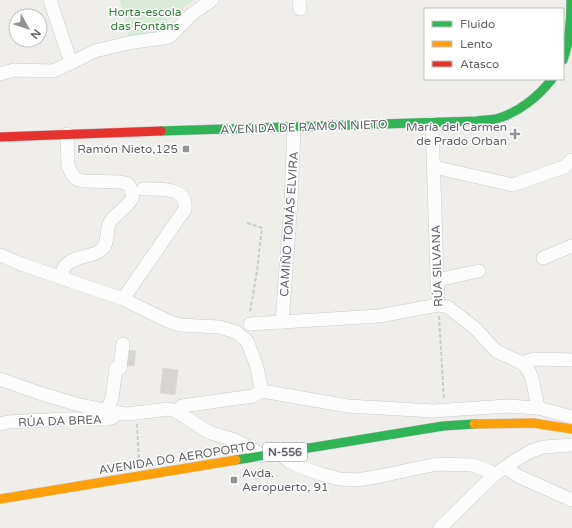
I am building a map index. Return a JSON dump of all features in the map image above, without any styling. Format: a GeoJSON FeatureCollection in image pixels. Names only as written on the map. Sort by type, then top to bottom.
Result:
{"type":"FeatureCollection","features":[{"type":"Feature","properties":{"kind":"main road"},"geometry":{"type":"LineString","coordinates":[[564,58],[570,47],[571,0]]}},
{"type":"Feature","properties":{"kind":"main road","name":"AVENIDA DE RAMÓN NIETO"},"geometry":{"type":"LineString","coordinates":[[0,137],[477,121],[495,119],[512,113],[540,94],[551,80]]}},
{"type":"Feature","properties":{"kind":"main road","name":"AVENIDA DO AEROPORTO"},"geometry":{"type":"LineString","coordinates":[[0,500],[443,426],[486,423],[534,423],[572,429]]}},
{"type":"Feature","properties":{"kind":"street"},"geometry":{"type":"LineString","coordinates":[[50,0],[71,63]]}},
{"type":"Feature","properties":{"kind":"street"},"geometry":{"type":"LineString","coordinates":[[0,74],[14,70],[53,71],[95,51],[128,43],[169,37],[192,14],[212,0]]}},
{"type":"Feature","properties":{"kind":"street","name":"RÚA SILVANA"},"geometry":{"type":"LineString","coordinates":[[432,123],[438,305]]}},
{"type":"Feature","properties":{"kind":"street","name":"CAMIÑO TOMÁS ELVIRA"},"geometry":{"type":"LineString","coordinates":[[282,322],[291,202],[294,127]]}},
{"type":"Feature","properties":{"kind":"street"},"geometry":{"type":"LineString","coordinates":[[62,278],[64,267],[72,260],[91,255],[103,249],[107,240],[109,224],[128,205],[132,197],[132,191],[128,184],[121,182],[83,181],[76,179],[68,166],[67,134]]}},
{"type":"Feature","properties":{"kind":"street"},"geometry":{"type":"LineString","coordinates":[[434,167],[513,185],[564,167],[572,160]]}},
{"type":"Feature","properties":{"kind":"street"},"geometry":{"type":"LineString","coordinates":[[123,299],[185,209],[186,204],[180,195],[172,190],[143,189]]}},
{"type":"Feature","properties":{"kind":"street"},"geometry":{"type":"LineString","coordinates":[[543,258],[572,246]]}},
{"type":"Feature","properties":{"kind":"street"},"geometry":{"type":"LineString","coordinates":[[0,255],[21,264],[123,299],[170,322],[219,327],[236,332],[247,341],[256,364],[262,391]]}},
{"type":"Feature","properties":{"kind":"street"},"geometry":{"type":"LineString","coordinates":[[437,280],[478,271]]}},
{"type":"Feature","properties":{"kind":"street"},"geometry":{"type":"LineString","coordinates":[[250,324],[379,316],[438,305],[448,307],[476,329],[496,351],[522,363],[529,371],[532,378],[538,408]]}},
{"type":"Feature","properties":{"kind":"street"},"geometry":{"type":"LineString","coordinates":[[113,412],[112,398],[116,368],[120,368],[123,344]]}},
{"type":"Feature","properties":{"kind":"street"},"geometry":{"type":"LineString","coordinates":[[522,363],[534,359],[572,360]]}},
{"type":"Feature","properties":{"kind":"street"},"geometry":{"type":"LineString","coordinates":[[0,379],[68,402],[113,412],[128,414],[168,409],[176,411],[211,433],[235,440],[251,448],[262,456]]}},
{"type":"Feature","properties":{"kind":"street"},"geometry":{"type":"LineString","coordinates":[[176,411],[182,406],[253,396],[262,391],[348,406],[432,411],[507,406],[538,408],[572,417]]}},
{"type":"Feature","properties":{"kind":"street","name":"RÚA DA BREA"},"geometry":{"type":"LineString","coordinates":[[0,424],[8,422],[65,419],[107,419],[112,418],[113,412]]}},
{"type":"Feature","properties":{"kind":"street"},"geometry":{"type":"LineString","coordinates":[[440,528],[451,523],[494,476],[507,466],[531,451],[544,447],[572,445]]}},
{"type":"Feature","properties":{"kind":"street"},"geometry":{"type":"LineString","coordinates":[[278,453],[298,466],[339,479],[357,480],[437,464],[472,465],[490,471],[494,476]]}},
{"type":"Feature","properties":{"kind":"street"},"geometry":{"type":"LineString","coordinates":[[507,466],[510,471],[518,476],[572,500]]}},
{"type":"Feature","properties":{"kind":"path"},"geometry":{"type":"LineString","coordinates":[[247,223],[262,228],[258,271],[248,322],[250,324]]}},
{"type":"Feature","properties":{"kind":"path","name":"RÚA SILVANA"},"geometry":{"type":"LineString","coordinates":[[438,305],[445,410]]}},
{"type":"Feature","properties":{"kind":"path"},"geometry":{"type":"LineString","coordinates":[[136,413],[140,468]]}},
{"type":"Feature","properties":{"kind":"green space","name":"Horta-escola das Fontáns"},"geometry":{"type":"Polygon","coordinates":[[[120,0],[195,0],[166,23],[168,33],[129,40],[120,0]]]}},
{"type":"Feature","properties":{"kind":"building"},"geometry":{"type":"Polygon","coordinates":[[[123,350],[136,351],[134,366],[122,365],[123,350]]]}},
{"type":"Feature","properties":{"kind":"building"},"geometry":{"type":"Polygon","coordinates":[[[163,368],[178,370],[175,395],[160,393],[163,368]]]}},
{"type":"Feature","properties":{"kind":"traffic: fast"},"geometry":{"type":"LineString","coordinates":[[564,56],[570,30],[571,0]]}},
{"type":"Feature","properties":{"kind":"traffic: fast"},"geometry":{"type":"LineString","coordinates":[[161,131],[477,121],[496,119],[512,113],[527,104],[551,80]]}},
{"type":"Feature","properties":{"kind":"traffic: fast"},"geometry":{"type":"LineString","coordinates":[[236,460],[443,426],[474,424]]}},
{"type":"Feature","properties":{"kind":"traffic: slow"},"geometry":{"type":"LineString","coordinates":[[474,424],[533,423],[572,429]]}},
{"type":"Feature","properties":{"kind":"traffic: slow"},"geometry":{"type":"LineString","coordinates":[[0,499],[236,460]]}},
{"type":"Feature","properties":{"kind":"traffic: jam"},"geometry":{"type":"LineString","coordinates":[[0,137],[161,131]]}},
{"type":"Feature","properties":{"kind":"place","name":"María del Carmen de Prado Orban"},"geometry":{"type":"Point","coordinates":[515,134]}},
{"type":"Feature","properties":{"kind":"place","name":"Ramón Nieto,125"},"geometry":{"type":"Point","coordinates":[186,149]}},
{"type":"Feature","properties":{"kind":"place","name":"Avda. Aeropuerto, 91"},"geometry":{"type":"Point","coordinates":[234,480]}}]}
